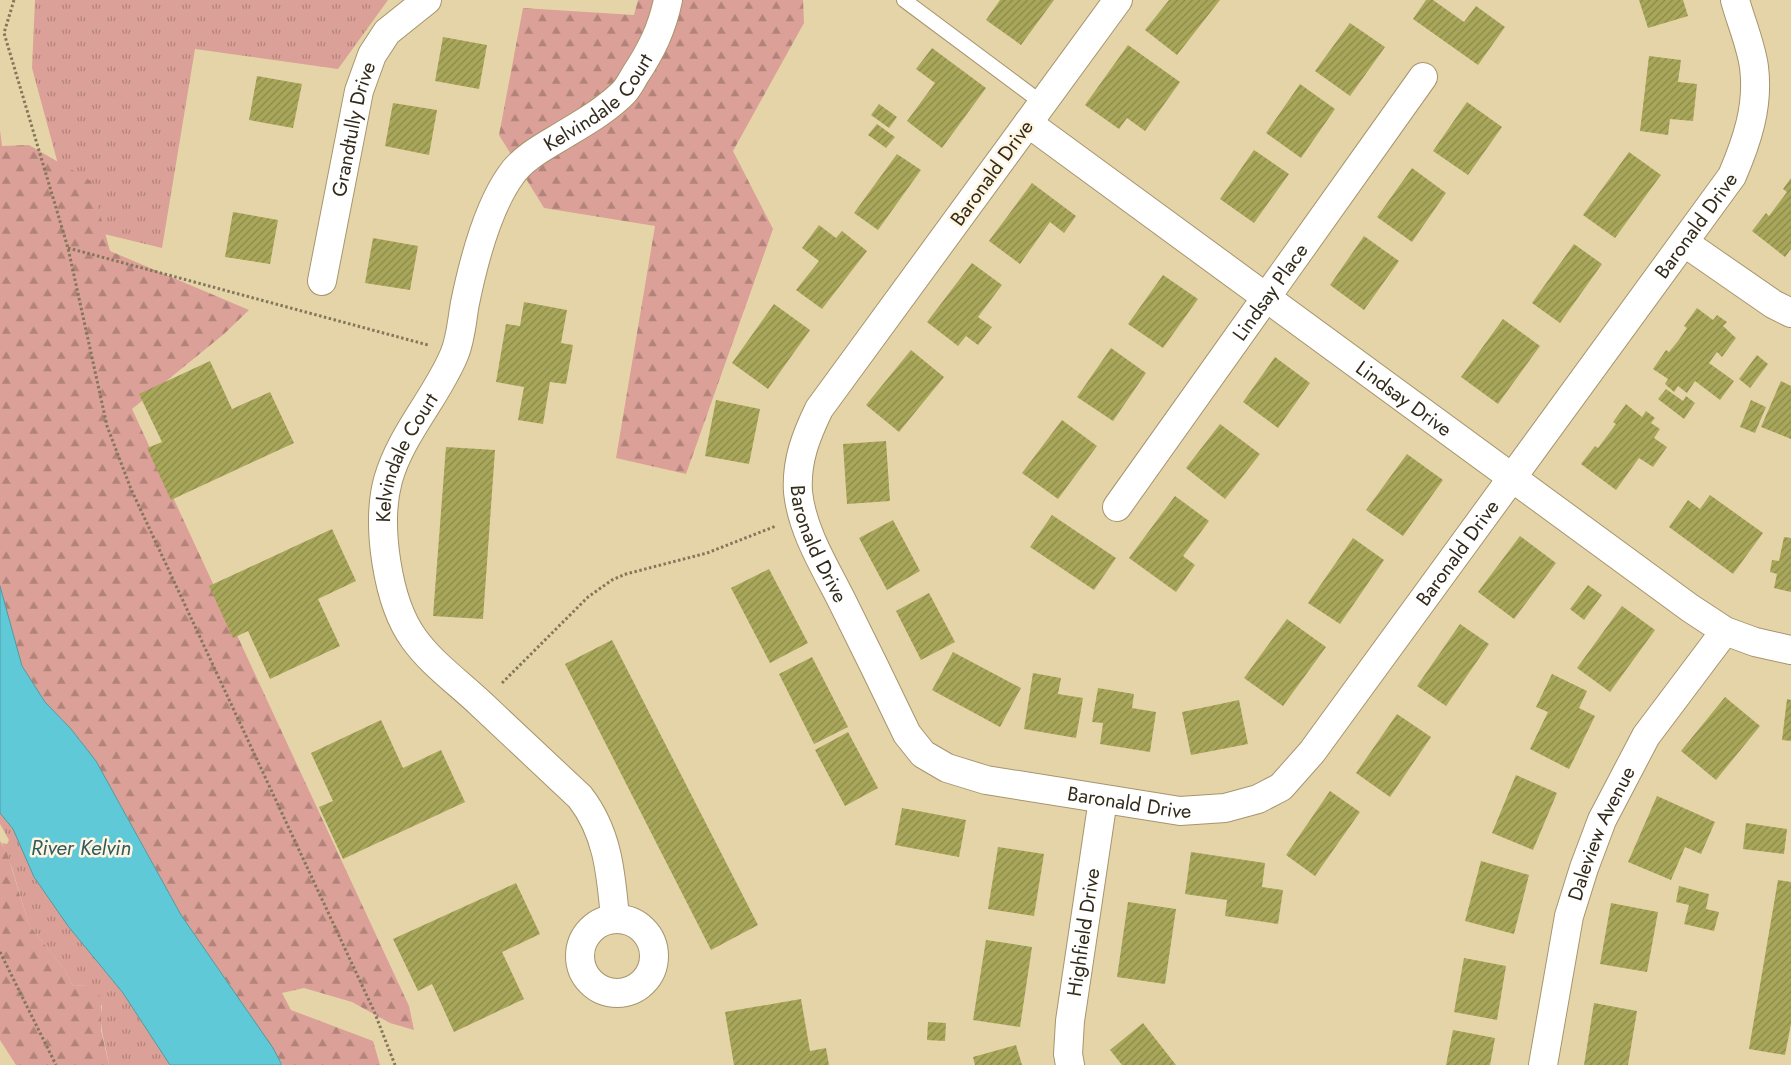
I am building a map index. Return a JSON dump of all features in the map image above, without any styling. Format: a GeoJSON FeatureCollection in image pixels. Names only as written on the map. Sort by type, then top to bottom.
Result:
{"type":"FeatureCollection","features":[{"type":"Feature","properties":{"kind":"street","name":"Grandtully Drive"},"geometry":{"type":"LineString","coordinates":[[322,281],[359,91],[372,55],[386,32],[427,0]]}},
{"type":"Feature","properties":{"kind":"street","name":"Kelvindale Court"},"geometry":{"type":"LineString","coordinates":[[615,918],[607,851],[592,813],[580,797],[424,651],[406,627],[392,588],[383,529],[385,496],[393,467],[410,433],[444,378],[456,352],[474,264],[487,222],[511,174],[540,149],[594,116],[623,93],[653,47],[664,20],[668,0]]}},
{"type":"Feature","properties":{"kind":"street","name":"Baronald Drive"},"geometry":{"type":"LineString","coordinates":[[1118,0],[819,408],[804,442],[799,469],[802,516],[907,734],[923,754],[947,768],[986,780],[1104,800],[1180,810],[1225,808],[1258,799],[1281,787],[1312,752],[1732,176],[1746,144],[1752,117],[1755,88],[1754,66],[1734,0]]}},
{"type":"Feature","properties":{"kind":"street","name":"Lindsay Place"},"geometry":{"type":"LineString","coordinates":[[1117,506],[1266,300],[1423,77]]}},
{"type":"Feature","properties":{"kind":"street","name":"Lindsay Drive"},"geometry":{"type":"LineString","coordinates":[[1035,113],[1266,300],[1513,477],[1690,608],[1725,631],[1755,642],[1791,650]]}},
{"type":"Feature","properties":{"kind":"street"},"geometry":{"type":"LineString","coordinates":[[1685,242],[1773,304],[1791,313]]}},
{"type":"Feature","properties":{"kind":"street","name":"Daleview Avenue"},"geometry":{"type":"LineString","coordinates":[[1543,1065],[1570,916],[1584,868],[1602,820],[1646,736],[1725,631]]}},
{"type":"Feature","properties":{"kind":"street","name":"Highfield Drive"},"geometry":{"type":"LineString","coordinates":[[1070,1065],[1068,1054],[1070,1021],[1104,800]]}},
{"type":"Feature","properties":{"kind":"lane"},"geometry":{"type":"LineString","coordinates":[[904,0],[1035,113]]}},
{"type":"Feature","properties":{"kind":"path"},"geometry":{"type":"LineString","coordinates":[[14,0],[4,33],[68,248],[107,426],[131,489],[370,1002],[395,1065]]}},
{"type":"Feature","properties":{"kind":"path"},"geometry":{"type":"LineString","coordinates":[[68,248],[456,352]]}},
{"type":"Feature","properties":{"kind":"path"},"geometry":{"type":"LineString","coordinates":[[481,704],[588,597],[612,580],[626,574],[707,553],[802,516]]}},
{"type":"Feature","properties":{"kind":"path"},"geometry":{"type":"LineString","coordinates":[[0,952],[56,1065]]}},
{"type":"Feature","properties":{"kind":"green space"},"geometry":{"type":"Polygon","coordinates":[[[35,0],[388,0],[338,69],[195,49],[162,248],[75,227],[32,68],[35,0]]]}},
{"type":"Feature","properties":{"kind":"green space"},"geometry":{"type":"Polygon","coordinates":[[[638,0],[803,0],[804,23],[733,151],[773,229],[686,474],[616,458],[655,226],[544,208],[499,135],[523,8],[634,15],[638,0]]]}},
{"type":"Feature","properties":{"kind":"green space"},"geometry":{"type":"Polygon","coordinates":[[[0,130],[2,146],[29,145],[91,181],[110,251],[249,310],[224,334],[132,409],[409,1006],[414,1030],[390,1023],[352,1002],[304,988],[282,993],[291,1010],[373,1041],[380,1065],[283,1065],[181,915],[96,761],[71,729],[45,702],[22,666],[11,633],[0,586],[0,130]]]}},
{"type":"Feature","properties":{"kind":"green space"},"geometry":{"type":"Polygon","coordinates":[[[0,813],[13,829],[34,877],[68,926],[123,993],[170,1065],[109,1065],[102,1028],[102,1006],[87,985],[73,986],[65,970],[29,925],[12,868],[2,843],[7,844],[9,840],[0,824],[0,813]]]}},
{"type":"Feature","properties":{"kind":"green space"},"geometry":{"type":"Polygon","coordinates":[[[0,841],[7,853],[29,925],[65,970],[73,986],[87,985],[97,990],[101,999],[101,1030],[109,1065],[16,1065],[0,1040],[0,841]]]}},
{"type":"Feature","properties":{"kind":"water","name":"River Kelvin"},"geometry":{"type":"Polygon","coordinates":[[[0,586],[22,666],[45,702],[71,729],[96,761],[181,915],[273,1048],[282,1065],[170,1065],[123,993],[68,926],[34,877],[13,829],[0,813],[0,586]]]}},
{"type":"Feature","properties":{"kind":"building"},"geometry":{"type":"Polygon","coordinates":[[[1000,0],[1054,0],[1021,45],[986,20],[1000,0]]]}},
{"type":"Feature","properties":{"kind":"building"},"geometry":{"type":"Polygon","coordinates":[[[1169,0],[1220,0],[1177,55],[1145,30],[1169,0]]]}},
{"type":"Feature","properties":{"kind":"building"},"geometry":{"type":"Polygon","coordinates":[[[1426,0],[1433,0],[1464,22],[1476,6],[1505,27],[1478,65],[1413,19],[1426,0]]]}},
{"type":"Feature","properties":{"kind":"building"},"geometry":{"type":"Polygon","coordinates":[[[1639,0],[1683,0],[1688,16],[1648,28],[1639,0]]]}},
{"type":"Feature","properties":{"kind":"building"},"geometry":{"type":"Polygon","coordinates":[[[1350,23],[1385,47],[1350,96],[1315,71],[1350,23]]]}},
{"type":"Feature","properties":{"kind":"building"},"geometry":{"type":"Polygon","coordinates":[[[443,37],[487,45],[479,89],[435,81],[443,37]]]}},
{"type":"Feature","properties":{"kind":"building"},"geometry":{"type":"Polygon","coordinates":[[[1128,45],[1180,82],[1145,131],[1127,118],[1119,129],[1085,105],[1128,45]]]}},
{"type":"Feature","properties":{"kind":"building"},"geometry":{"type":"Polygon","coordinates":[[[932,48],[986,88],[942,148],[907,121],[935,83],[916,69],[932,48]]]}},
{"type":"Feature","properties":{"kind":"building"},"geometry":{"type":"Polygon","coordinates":[[[1649,56],[1681,60],[1678,82],[1697,84],[1693,121],[1670,119],[1668,135],[1640,131],[1649,56]]]}},
{"type":"Feature","properties":{"kind":"building"},"geometry":{"type":"Polygon","coordinates":[[[257,76],[302,84],[293,128],[249,120],[257,76]]]}},
{"type":"Feature","properties":{"kind":"building"},"geometry":{"type":"Polygon","coordinates":[[[1300,84],[1335,109],[1301,158],[1266,133],[1300,84]]]}},
{"type":"Feature","properties":{"kind":"building"},"geometry":{"type":"Polygon","coordinates":[[[1467,102],[1502,127],[1468,175],[1433,151],[1467,102]]]}},
{"type":"Feature","properties":{"kind":"building"},"geometry":{"type":"Polygon","coordinates":[[[393,103],[437,110],[429,155],[385,146],[393,103]]]}},
{"type":"Feature","properties":{"kind":"building"},"geometry":{"type":"Polygon","coordinates":[[[879,104],[897,117],[889,128],[871,115],[879,104]]]}},
{"type":"Feature","properties":{"kind":"building"},"geometry":{"type":"Polygon","coordinates":[[[877,124],[895,137],[886,148],[868,135],[877,124]]]}},
{"type":"Feature","properties":{"kind":"building"},"geometry":{"type":"Polygon","coordinates":[[[1254,150],[1289,174],[1254,223],[1220,199],[1254,150]]]}},
{"type":"Feature","properties":{"kind":"building"},"geometry":{"type":"Polygon","coordinates":[[[1629,152],[1661,175],[1615,238],[1583,215],[1629,152]]]}},
{"type":"Feature","properties":{"kind":"building"},"geometry":{"type":"Polygon","coordinates":[[[897,154],[921,170],[878,230],[854,213],[897,154]]]}},
{"type":"Feature","properties":{"kind":"building"},"geometry":{"type":"Polygon","coordinates":[[[1412,168],[1446,193],[1412,242],[1377,217],[1412,168]]]}},
{"type":"Feature","properties":{"kind":"building"},"geometry":{"type":"Polygon","coordinates":[[[1791,178],[1791,249],[1785,257],[1752,231],[1766,213],[1769,216],[1787,192],[1783,189],[1791,178]]]}},
{"type":"Feature","properties":{"kind":"building"},"geometry":{"type":"Polygon","coordinates":[[[1032,183],[1076,216],[1064,233],[1050,222],[1020,264],[989,241],[1032,183]]]}},
{"type":"Feature","properties":{"kind":"building"},"geometry":{"type":"Polygon","coordinates":[[[233,212],[278,220],[270,264],[225,257],[233,212]]]}},
{"type":"Feature","properties":{"kind":"building"},"geometry":{"type":"Polygon","coordinates":[[[819,225],[836,238],[842,231],[867,251],[822,309],[796,290],[819,261],[802,248],[819,225]]]}},
{"type":"Feature","properties":{"kind":"building"},"geometry":{"type":"Polygon","coordinates":[[[1364,236],[1399,261],[1364,310],[1330,285],[1364,236]]]}},
{"type":"Feature","properties":{"kind":"building"},"geometry":{"type":"Polygon","coordinates":[[[373,238],[418,246],[410,290],[365,283],[373,238]]]}},
{"type":"Feature","properties":{"kind":"building"},"geometry":{"type":"Polygon","coordinates":[[[1574,244],[1602,264],[1560,323],[1532,303],[1574,244]]]}},
{"type":"Feature","properties":{"kind":"building"},"geometry":{"type":"Polygon","coordinates":[[[972,263],[1002,285],[978,317],[992,327],[978,345],[966,336],[958,346],[927,322],[972,263]]]}},
{"type":"Feature","properties":{"kind":"building"},"geometry":{"type":"Polygon","coordinates":[[[1163,275],[1198,299],[1163,348],[1128,324],[1163,275]]]}},
{"type":"Feature","properties":{"kind":"building"},"geometry":{"type":"Polygon","coordinates":[[[524,302],[567,310],[561,343],[573,345],[566,384],[550,382],[543,424],[518,420],[524,387],[496,382],[506,324],[520,326],[524,302]]]}},
{"type":"Feature","properties":{"kind":"building"},"geometry":{"type":"Polygon","coordinates":[[[774,304],[810,330],[768,389],[732,363],[774,304]]]}},
{"type":"Feature","properties":{"kind":"building"},"geometry":{"type":"Polygon","coordinates":[[[1697,308],[1713,320],[1717,315],[1727,322],[1723,326],[1736,338],[1722,357],[1717,352],[1709,363],[1734,381],[1720,400],[1695,381],[1687,393],[1678,386],[1674,392],[1665,384],[1668,379],[1653,369],[1666,350],[1669,352],[1678,341],[1687,328],[1684,326],[1697,308]]]}},
{"type":"Feature","properties":{"kind":"building"},"geometry":{"type":"Polygon","coordinates":[[[1503,319],[1540,346],[1498,404],[1461,377],[1503,319]]]}},
{"type":"Feature","properties":{"kind":"building"},"geometry":{"type":"Polygon","coordinates":[[[1111,348],[1146,373],[1113,421],[1077,397],[1111,348]]]}},
{"type":"Feature","properties":{"kind":"building"},"geometry":{"type":"Polygon","coordinates":[[[911,350],[944,377],[899,432],[866,405],[911,350]]]}},
{"type":"Feature","properties":{"kind":"building"},"geometry":{"type":"Polygon","coordinates":[[[1757,355],[1768,364],[1750,388],[1739,379],[1757,355]]]}},
{"type":"Feature","properties":{"kind":"building"},"geometry":{"type":"Polygon","coordinates":[[[1275,357],[1310,383],[1278,428],[1243,402],[1275,357]]]}},
{"type":"Feature","properties":{"kind":"building"},"geometry":{"type":"Polygon","coordinates":[[[210,361],[232,409],[270,392],[294,443],[171,500],[147,448],[162,442],[139,394],[210,361]]]}},
{"type":"Feature","properties":{"kind":"building"},"geometry":{"type":"Polygon","coordinates":[[[1781,381],[1791,386],[1791,439],[1761,427],[1781,381]]]}},
{"type":"Feature","properties":{"kind":"building"},"geometry":{"type":"Polygon","coordinates":[[[1666,389],[1683,401],[1686,396],[1695,403],[1684,419],[1658,399],[1666,389]]]}},
{"type":"Feature","properties":{"kind":"building"},"geometry":{"type":"Polygon","coordinates":[[[716,400],[760,409],[749,464],[705,456],[716,400]]]}},
{"type":"Feature","properties":{"kind":"building"},"geometry":{"type":"Polygon","coordinates":[[[1751,400],[1766,407],[1755,433],[1740,427],[1751,400]]]}},
{"type":"Feature","properties":{"kind":"building"},"geometry":{"type":"Polygon","coordinates":[[[1626,404],[1642,417],[1646,411],[1655,418],[1651,423],[1660,429],[1654,438],[1667,447],[1653,467],[1639,458],[1616,490],[1581,464],[1595,446],[1598,448],[1616,424],[1613,422],[1626,404]]]}},
{"type":"Feature","properties":{"kind":"building"},"geometry":{"type":"Polygon","coordinates":[[[1062,420],[1097,446],[1058,499],[1022,473],[1062,420]]]}},
{"type":"Feature","properties":{"kind":"building"},"geometry":{"type":"Polygon","coordinates":[[[1220,424],[1260,454],[1225,499],[1186,468],[1220,424]]]}},
{"type":"Feature","properties":{"kind":"building"},"geometry":{"type":"Polygon","coordinates":[[[886,441],[890,501],[847,504],[843,444],[886,441]]]}},
{"type":"Feature","properties":{"kind":"building"},"geometry":{"type":"Polygon","coordinates":[[[446,447],[495,450],[483,619],[433,616],[446,447]]]}},
{"type":"Feature","properties":{"kind":"building"},"geometry":{"type":"Polygon","coordinates":[[[1407,454],[1443,480],[1403,536],[1366,510],[1407,454]]]}},
{"type":"Feature","properties":{"kind":"building"},"geometry":{"type":"Polygon","coordinates":[[[1710,495],[1763,533],[1733,574],[1669,527],[1688,500],[1700,509],[1710,495]]]}},
{"type":"Feature","properties":{"kind":"building"},"geometry":{"type":"Polygon","coordinates":[[[1175,496],[1209,521],[1183,556],[1195,565],[1176,592],[1129,558],[1175,496]]]}},
{"type":"Feature","properties":{"kind":"building"},"geometry":{"type":"Polygon","coordinates":[[[1052,515],[1116,558],[1094,590],[1030,547],[1052,515]]]}},
{"type":"Feature","properties":{"kind":"building"},"geometry":{"type":"Polygon","coordinates":[[[893,520],[920,571],[887,590],[859,538],[893,520]]]}},
{"type":"Feature","properties":{"kind":"building"},"geometry":{"type":"Polygon","coordinates":[[[332,529],[356,581],[318,599],[340,646],[270,679],[248,631],[233,638],[209,586],[332,529]]]}},
{"type":"Feature","properties":{"kind":"building"},"geometry":{"type":"Polygon","coordinates":[[[1520,536],[1556,563],[1514,619],[1478,592],[1520,536]]]}},
{"type":"Feature","properties":{"kind":"building"},"geometry":{"type":"Polygon","coordinates":[[[1784,537],[1791,538],[1791,592],[1774,588],[1777,574],[1770,572],[1772,560],[1779,561],[1784,537]]]}},
{"type":"Feature","properties":{"kind":"building"},"geometry":{"type":"Polygon","coordinates":[[[1353,538],[1384,560],[1340,624],[1308,603],[1353,538]]]}},
{"type":"Feature","properties":{"kind":"building"},"geometry":{"type":"Polygon","coordinates":[[[769,569],[808,643],[770,663],[731,588],[769,569]]]}},
{"type":"Feature","properties":{"kind":"building"},"geometry":{"type":"Polygon","coordinates":[[[1588,585],[1602,595],[1584,620],[1570,609],[1588,585]]]}},
{"type":"Feature","properties":{"kind":"building"},"geometry":{"type":"Polygon","coordinates":[[[929,593],[955,642],[921,660],[896,611],[929,593]]]}},
{"type":"Feature","properties":{"kind":"building"},"geometry":{"type":"Polygon","coordinates":[[[1622,606],[1655,630],[1610,692],[1577,668],[1622,606]]]}},
{"type":"Feature","properties":{"kind":"building"},"geometry":{"type":"Polygon","coordinates":[[[1287,619],[1326,647],[1283,706],[1244,678],[1287,619]]]}},
{"type":"Feature","properties":{"kind":"building"},"geometry":{"type":"Polygon","coordinates":[[[1460,624],[1489,644],[1446,706],[1417,686],[1460,624]]]}},
{"type":"Feature","properties":{"kind":"building"},"geometry":{"type":"Polygon","coordinates":[[[612,640],[758,925],[711,950],[565,664],[612,640]]]}},
{"type":"Feature","properties":{"kind":"building"},"geometry":{"type":"Polygon","coordinates":[[[953,652],[1021,688],[1000,727],[932,690],[953,652]]]}},
{"type":"Feature","properties":{"kind":"building"},"geometry":{"type":"Polygon","coordinates":[[[812,657],[848,727],[814,744],[779,674],[812,657]]]}},
{"type":"Feature","properties":{"kind":"building"},"geometry":{"type":"Polygon","coordinates":[[[1033,673],[1061,678],[1058,694],[1083,698],[1076,738],[1024,729],[1033,673]]]}},
{"type":"Feature","properties":{"kind":"building"},"geometry":{"type":"Polygon","coordinates":[[[1552,674],[1587,691],[1579,708],[1595,716],[1569,769],[1530,749],[1548,712],[1536,707],[1552,674]]]}},
{"type":"Feature","properties":{"kind":"building"},"geometry":{"type":"Polygon","coordinates":[[[1098,688],[1134,694],[1132,708],[1156,712],[1150,752],[1100,744],[1103,723],[1092,722],[1098,688]]]}},
{"type":"Feature","properties":{"kind":"building"},"geometry":{"type":"Polygon","coordinates":[[[1725,697],[1760,726],[1716,780],[1681,751],[1725,697]]]}},
{"type":"Feature","properties":{"kind":"building"},"geometry":{"type":"Polygon","coordinates":[[[1787,699],[1791,700],[1791,741],[1782,740],[1787,699]]]}},
{"type":"Feature","properties":{"kind":"building"},"geometry":{"type":"Polygon","coordinates":[[[1239,700],[1248,744],[1191,755],[1182,712],[1239,700]]]}},
{"type":"Feature","properties":{"kind":"building"},"geometry":{"type":"Polygon","coordinates":[[[1397,714],[1431,737],[1390,797],[1356,773],[1397,714]]]}},
{"type":"Feature","properties":{"kind":"building"},"geometry":{"type":"Polygon","coordinates":[[[381,720],[403,768],[441,750],[465,802],[343,859],[319,807],[333,801],[311,753],[381,720]]]}},
{"type":"Feature","properties":{"kind":"building"},"geometry":{"type":"Polygon","coordinates":[[[848,732],[878,788],[845,806],[815,750],[848,732]]]}},
{"type":"Feature","properties":{"kind":"building"},"geometry":{"type":"Polygon","coordinates":[[[1516,775],[1557,793],[1533,850],[1492,833],[1516,775]]]}},
{"type":"Feature","properties":{"kind":"building"},"geometry":{"type":"Polygon","coordinates":[[[1330,791],[1360,812],[1315,876],[1286,855],[1330,791]]]}},
{"type":"Feature","properties":{"kind":"building"},"geometry":{"type":"Polygon","coordinates":[[[1657,796],[1715,822],[1701,854],[1685,847],[1671,880],[1628,862],[1657,796]]]}},
{"type":"Feature","properties":{"kind":"building"},"geometry":{"type":"Polygon","coordinates":[[[902,808],[966,820],[959,857],[895,845],[902,808]]]}},
{"type":"Feature","properties":{"kind":"building"},"geometry":{"type":"Polygon","coordinates":[[[1746,823],[1787,829],[1784,854],[1743,849],[1746,823]]]}},
{"type":"Feature","properties":{"kind":"building"},"geometry":{"type":"Polygon","coordinates":[[[998,847],[1044,854],[1034,916],[988,909],[998,847]]]}},
{"type":"Feature","properties":{"kind":"building"},"geometry":{"type":"Polygon","coordinates":[[[1191,852],[1265,863],[1262,887],[1283,890],[1278,924],[1225,916],[1227,900],[1185,894],[1191,852]]]}},
{"type":"Feature","properties":{"kind":"building"},"geometry":{"type":"Polygon","coordinates":[[[1481,861],[1529,875],[1514,934],[1465,921],[1481,861]]]}},
{"type":"Feature","properties":{"kind":"building"},"geometry":{"type":"Polygon","coordinates":[[[1778,880],[1791,882],[1791,1024],[1785,1055],[1749,1049],[1778,880]]]}},
{"type":"Feature","properties":{"kind":"building"},"geometry":{"type":"Polygon","coordinates":[[[516,883],[540,934],[502,952],[524,999],[454,1032],[432,984],[418,991],[393,939],[516,883]]]}},
{"type":"Feature","properties":{"kind":"building"},"geometry":{"type":"Polygon","coordinates":[[[1679,886],[1709,894],[1706,909],[1719,912],[1714,931],[1684,924],[1689,905],[1676,902],[1679,886]]]}},
{"type":"Feature","properties":{"kind":"building"},"geometry":{"type":"Polygon","coordinates":[[[1128,902],[1176,909],[1165,984],[1117,977],[1128,902]]]}},
{"type":"Feature","properties":{"kind":"building"},"geometry":{"type":"Polygon","coordinates":[[[1611,903],[1658,912],[1647,972],[1600,964],[1611,903]]]}},
{"type":"Feature","properties":{"kind":"building"},"geometry":{"type":"Polygon","coordinates":[[[986,940],[1032,947],[1020,1027],[973,1020],[986,940]]]}},
{"type":"Feature","properties":{"kind":"building"},"geometry":{"type":"Polygon","coordinates":[[[1464,958],[1506,966],[1497,1020],[1454,1012],[1464,958]]]}},
{"type":"Feature","properties":{"kind":"building"},"geometry":{"type":"Polygon","coordinates":[[[801,999],[810,1051],[826,1048],[829,1065],[734,1065],[725,1012],[801,999]]]}},
{"type":"Feature","properties":{"kind":"building"},"geometry":{"type":"Polygon","coordinates":[[[1594,1003],[1637,1011],[1628,1065],[1584,1065],[1594,1003]]]}},
{"type":"Feature","properties":{"kind":"building"},"geometry":{"type":"Polygon","coordinates":[[[928,1022],[946,1023],[945,1041],[927,1040],[928,1022]]]}},
{"type":"Feature","properties":{"kind":"building"},"geometry":{"type":"Polygon","coordinates":[[[1143,1023],[1176,1065],[1122,1065],[1110,1050],[1143,1023]]]}},
{"type":"Feature","properties":{"kind":"building"},"geometry":{"type":"Polygon","coordinates":[[[1453,1030],[1495,1038],[1490,1065],[1446,1065],[1453,1030]]]}},
{"type":"Feature","properties":{"kind":"building"},"geometry":{"type":"Polygon","coordinates":[[[1016,1045],[1022,1065],[975,1065],[973,1057],[1016,1045]]]}}]}
